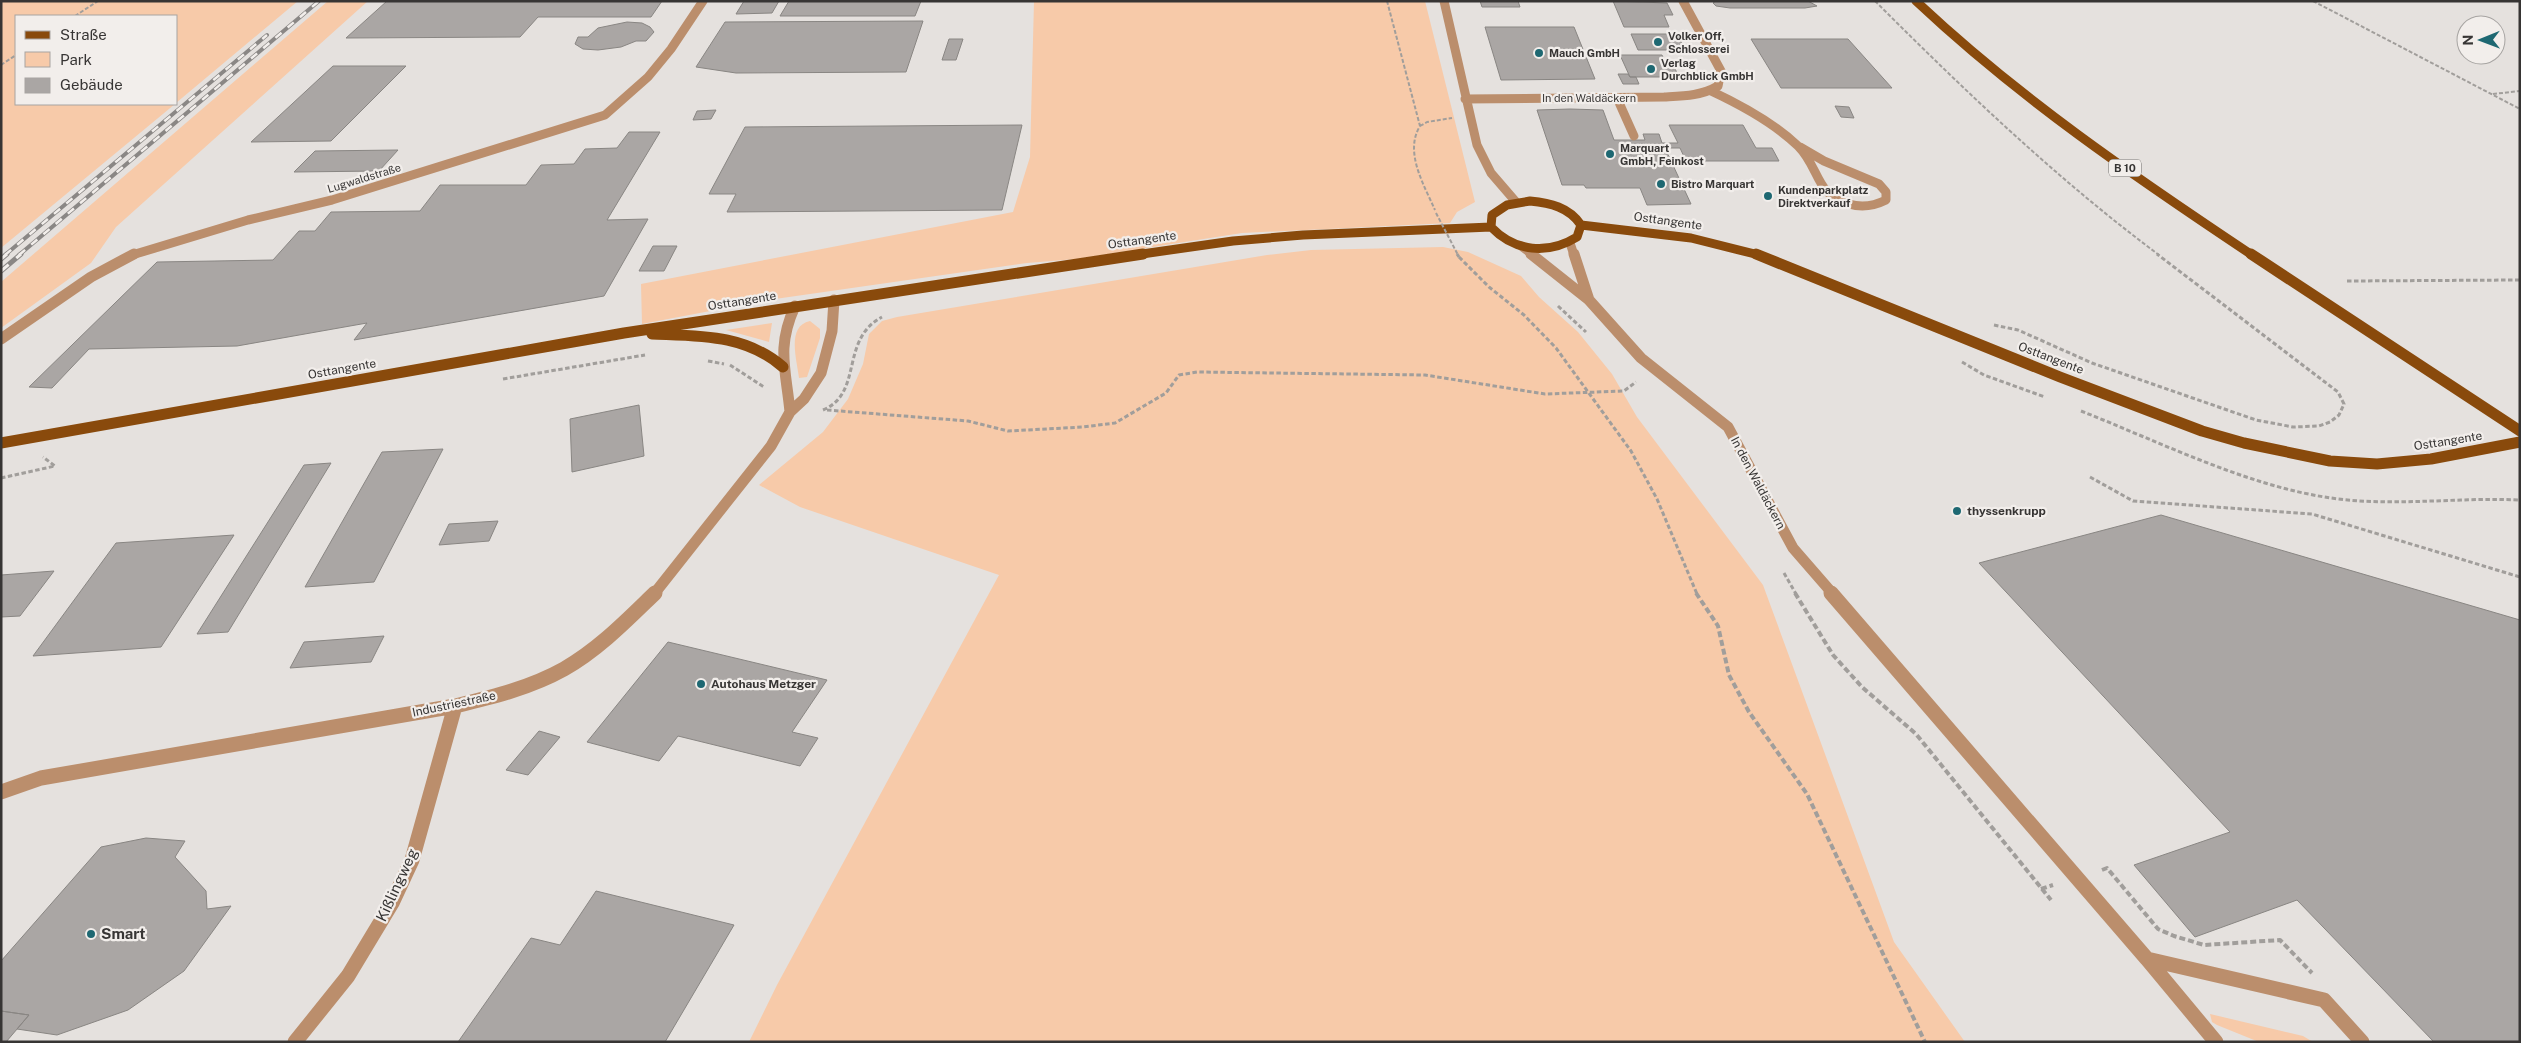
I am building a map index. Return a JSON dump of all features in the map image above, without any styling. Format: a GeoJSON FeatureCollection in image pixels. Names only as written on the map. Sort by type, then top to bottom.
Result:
{"type":"FeatureCollection","features":[{"type":"Feature","properties":{"kind":"main road","name":"B 10"},"geometry":{"type":"LineString","coordinates":[[1916,1],[1992,68],[2104,153],[2215,230],[2520,431]]}},
{"type":"Feature","properties":{"kind":"main road"},"geometry":{"type":"LineString","coordinates":[[1530,201],[1560,207],[1577,218],[1581,225],[1578,237],[1570,243],[1550,248],[1521,246],[1497,234],[1491,226],[1492,215],[1499,208],[1516,202],[1530,201]]}},
{"type":"Feature","properties":{"kind":"main road","name":"Osttangente"},"geometry":{"type":"LineString","coordinates":[[1581,225],[1676,234],[1737,248],[1955,336],[2202,431],[2293,455],[2330,461],[2377,464],[2431,459],[2520,442]]}},
{"type":"Feature","properties":{"kind":"main road","name":"Osttangente"},"geometry":{"type":"LineString","coordinates":[[1,443],[624,333],[1233,241],[1303,235],[1491,226]]}},
{"type":"Feature","properties":{"kind":"main road"},"geometry":{"type":"LineString","coordinates":[[624,333],[703,337],[738,342],[765,352],[783,366]]}},
{"type":"Feature","properties":{"kind":"street","name":"Lugwaldstraße"},"geometry":{"type":"LineString","coordinates":[[1,339],[91,277],[136,253],[248,220],[332,200],[606,115],[630,98],[655,71],[703,1]]}},
{"type":"Feature","properties":{"kind":"street"},"geometry":{"type":"LineString","coordinates":[[1444,1],[1470,118],[1483,159],[1491,173],[1516,202]]}},
{"type":"Feature","properties":{"kind":"street"},"geometry":{"type":"LineString","coordinates":[[1683,1],[1721,71],[1718,86],[1711,91]]}},
{"type":"Feature","properties":{"kind":"street"},"geometry":{"type":"LineString","coordinates":[[1711,91],[1734,101],[1800,147],[1824,161],[1879,184],[1886,192],[1886,200],[1876,205],[1860,207],[1843,204],[1828,197],[1800,147]]}},
{"type":"Feature","properties":{"kind":"street","name":"In den Waldäckern"},"geometry":{"type":"LineString","coordinates":[[1466,98],[1691,96],[1711,91]]}},
{"type":"Feature","properties":{"kind":"street"},"geometry":{"type":"LineString","coordinates":[[1617,98],[1634,136]]}},
{"type":"Feature","properties":{"kind":"street"},"geometry":{"type":"LineString","coordinates":[[1570,243],[1589,300]]}},
{"type":"Feature","properties":{"kind":"street","name":"In den Waldäckern"},"geometry":{"type":"LineString","coordinates":[[1521,246],[1589,300],[1641,358],[1728,427],[1793,548],[1948,726],[2216,1042]]}},
{"type":"Feature","properties":{"kind":"street","name":"Industriestraße"},"geometry":{"type":"LineString","coordinates":[[1,792],[41,778],[455,706],[508,692],[564,668],[612,635],[658,590],[771,446],[790,412],[804,399],[821,373],[832,331],[834,300]]}},
{"type":"Feature","properties":{"kind":"street"},"geometry":{"type":"LineString","coordinates":[[790,412],[783,366],[782,340],[787,322],[795,306]]}},
{"type":"Feature","properties":{"kind":"street","name":"Kißlingweg"},"geometry":{"type":"LineString","coordinates":[[295,1042],[348,976],[392,903],[412,860],[455,706]]}},
{"type":"Feature","properties":{"kind":"street"},"geometry":{"type":"LineString","coordinates":[[2147,959],[2324,1000],[2362,1042]]}},
{"type":"Feature","properties":{"kind":"path"},"geometry":{"type":"LineString","coordinates":[[77,15],[98,1]]}},
{"type":"Feature","properties":{"kind":"path"},"geometry":{"type":"LineString","coordinates":[[1387,1],[1420,126]]}},
{"type":"Feature","properties":{"kind":"path"},"geometry":{"type":"LineString","coordinates":[[1875,1],[1980,105],[2117,224],[2338,392],[2344,404],[2342,414],[2332,422],[2315,426],[2294,426],[2266,422],[2092,363],[2018,330],[1991,325]]}},
{"type":"Feature","properties":{"kind":"path"},"geometry":{"type":"LineString","coordinates":[[2313,1],[2520,109]]}},
{"type":"Feature","properties":{"kind":"path"},"geometry":{"type":"LineString","coordinates":[[1,66],[15,57]]}},
{"type":"Feature","properties":{"kind":"path"},"geometry":{"type":"LineString","coordinates":[[2492,94],[2520,91]]}},
{"type":"Feature","properties":{"kind":"path"},"geometry":{"type":"LineString","coordinates":[[1470,118],[1442,119],[1420,126],[1412,140],[1421,180],[1436,212],[1459,257],[1489,287],[1524,315],[1556,348],[1576,374],[1587,394],[1631,451],[1657,500],[1696,592],[1718,626],[1729,675],[1749,712],[1807,794],[1925,1042]]}},
{"type":"Feature","properties":{"kind":"path"},"geometry":{"type":"LineString","coordinates":[[1448,244],[1456,244]]}},
{"type":"Feature","properties":{"kind":"path"},"geometry":{"type":"LineString","coordinates":[[2346,281],[2520,280]]}},
{"type":"Feature","properties":{"kind":"path"},"geometry":{"type":"LineString","coordinates":[[1555,302],[1591,337]]}},
{"type":"Feature","properties":{"kind":"path"},"geometry":{"type":"LineString","coordinates":[[826,410],[838,401],[842,394],[852,366],[857,341],[862,332],[870,324],[885,315]]}},
{"type":"Feature","properties":{"kind":"path"},"geometry":{"type":"LineString","coordinates":[[1955,336],[1952,346],[1956,356],[1965,366],[1984,375],[2048,398]]}},
{"type":"Feature","properties":{"kind":"path"},"geometry":{"type":"LineString","coordinates":[[501,379],[647,354]]}},
{"type":"Feature","properties":{"kind":"path"},"geometry":{"type":"LineString","coordinates":[[703,360],[730,365],[766,388],[770,402],[790,412],[826,410],[968,421],[1008,431],[1115,423],[1166,393],[1178,375],[1197,372],[1425,375],[1545,394],[1587,394],[1624,391],[1638,380]]}},
{"type":"Feature","properties":{"kind":"path"},"geometry":{"type":"LineString","coordinates":[[1958,362],[1984,375]]}},
{"type":"Feature","properties":{"kind":"path"},"geometry":{"type":"LineString","coordinates":[[2074,408],[2236,472],[2289,490],[2332,498],[2402,504],[2482,498],[2520,500]]}},
{"type":"Feature","properties":{"kind":"path"},"geometry":{"type":"LineString","coordinates":[[34,458],[52,455]]}},
{"type":"Feature","properties":{"kind":"path"},"geometry":{"type":"LineString","coordinates":[[1,478],[55,466],[42,457]]}},
{"type":"Feature","properties":{"kind":"path"},"geometry":{"type":"LineString","coordinates":[[2090,477],[2133,501],[2312,514],[2520,577]]}},
{"type":"Feature","properties":{"kind":"path"},"geometry":{"type":"LineString","coordinates":[[2041,889],[2107,868],[2158,929],[2204,945],[2280,940],[2320,981]]}},
{"type":"Feature","properties":{"kind":"green space"},"geometry":{"type":"Polygon","coordinates":[[[1,1],[298,1],[178,101],[178,15],[15,15],[15,105],[174,105],[1,248],[1,1]]]}},
{"type":"Feature","properties":{"kind":"green space"},"geometry":{"type":"Polygon","coordinates":[[[328,1],[368,1],[116,227],[91,263],[1,328],[1,282],[328,1]]]}},
{"type":"Feature","properties":{"kind":"green space"},"geometry":{"type":"Polygon","coordinates":[[[1034,1],[1425,1],[1475,202],[1457,212],[1450,223],[1242,233],[1076,259],[1027,263],[768,300],[642,324],[641,284],[1013,212],[1030,157],[1034,1]]]}},
{"type":"Feature","properties":{"kind":"green space"},"geometry":{"type":"Polygon","coordinates":[[[1443,247],[1468,252],[1521,276],[1539,297],[1578,332],[1612,374],[1637,417],[1763,585],[1894,942],[1965,1042],[749,1042],[777,985],[999,575],[800,507],[759,485],[823,432],[848,399],[863,364],[869,334],[882,321],[897,317],[1267,255],[1311,250],[1443,247]]]}},
{"type":"Feature","properties":{"kind":"green space"},"geometry":{"type":"Polygon","coordinates":[[[810,321],[820,329],[820,338],[807,377],[799,378],[795,353],[795,336],[803,324],[810,321]]]}},
{"type":"Feature","properties":{"kind":"green space"},"geometry":{"type":"Polygon","coordinates":[[[772,323],[769,342],[726,330],[772,323]]]}},
{"type":"Feature","properties":{"kind":"green space"},"geometry":{"type":"Polygon","coordinates":[[[2210,1014],[2303,1036],[2313,1042],[2259,1042],[2217,1025],[2212,1022],[2210,1014]]]}},
{"type":"Feature","properties":{"kind":"building"},"geometry":{"type":"Polygon","coordinates":[[[387,1],[662,1],[651,17],[538,17],[520,37],[346,38],[387,1]]]}},
{"type":"Feature","properties":{"kind":"building"},"geometry":{"type":"Polygon","coordinates":[[[744,1],[779,1],[772,13],[736,14],[744,1]]]}},
{"type":"Feature","properties":{"kind":"building"},"geometry":{"type":"Polygon","coordinates":[[[789,1],[921,1],[915,16],[780,16],[789,1]]]}},
{"type":"Feature","properties":{"kind":"building"},"geometry":{"type":"Polygon","coordinates":[[[1480,1],[1518,1],[1520,7],[1482,7],[1480,1]]]}},
{"type":"Feature","properties":{"kind":"building"},"geometry":{"type":"Polygon","coordinates":[[[1613,1],[1667,3],[1673,15],[1664,15],[1669,27],[1624,27],[1613,1]]]}},
{"type":"Feature","properties":{"kind":"building"},"geometry":{"type":"Polygon","coordinates":[[[1716,1],[1808,1],[1817,6],[1805,8],[1730,8],[1716,6],[1713,3],[1716,1]]]}},
{"type":"Feature","properties":{"kind":"building"},"geometry":{"type":"Polygon","coordinates":[[[923,21],[906,72],[736,73],[696,67],[725,22],[923,21]]]}},
{"type":"Feature","properties":{"kind":"building"},"geometry":{"type":"Polygon","coordinates":[[[627,22],[642,23],[650,27],[654,32],[646,41],[636,41],[621,47],[598,50],[583,49],[575,44],[578,37],[588,37],[598,28],[627,22]]]}},
{"type":"Feature","properties":{"kind":"building","name":"Mauch GmbH"},"geometry":{"type":"Polygon","coordinates":[[[1485,27],[1574,27],[1595,79],[1501,80],[1485,27]]]}},
{"type":"Feature","properties":{"kind":"building","name":"Volker Off, Schlosserei"},"geometry":{"type":"Polygon","coordinates":[[[1631,34],[1677,34],[1685,50],[1638,50],[1631,34]]]}},
{"type":"Feature","properties":{"kind":"building"},"geometry":{"type":"Polygon","coordinates":[[[949,39],[963,39],[956,60],[942,60],[949,39]]]}},
{"type":"Feature","properties":{"kind":"building"},"geometry":{"type":"Polygon","coordinates":[[[1751,39],[1848,39],[1892,88],[1781,88],[1751,39]]]}},
{"type":"Feature","properties":{"kind":"building","name":"Verlag Durchblick GmbH"},"geometry":{"type":"Polygon","coordinates":[[[1620,55],[1662,55],[1666,64],[1673,64],[1677,73],[1670,73],[1672,77],[1630,77],[1620,55]]]}},
{"type":"Feature","properties":{"kind":"building"},"geometry":{"type":"Polygon","coordinates":[[[333,66],[406,66],[331,141],[251,142],[333,66]]]}},
{"type":"Feature","properties":{"kind":"building"},"geometry":{"type":"Polygon","coordinates":[[[1618,74],[1628,74],[1630,77],[1636,77],[1639,84],[1623,84],[1618,74]]]}},
{"type":"Feature","properties":{"kind":"building"},"geometry":{"type":"Polygon","coordinates":[[[1835,106],[1849,107],[1854,118],[1841,117],[1835,106]]]}},
{"type":"Feature","properties":{"kind":"building"},"geometry":{"type":"Polygon","coordinates":[[[716,110],[711,119],[693,120],[697,111],[716,110]]]}},
{"type":"Feature","properties":{"kind":"building","name":"Marquart GmbH, Feinkost"},"geometry":{"type":"Polygon","coordinates":[[[1537,110],[1603,110],[1614,140],[1645,140],[1643,134],[1659,134],[1662,143],[1678,143],[1669,125],[1743,125],[1756,148],[1772,148],[1779,161],[1686,161],[1680,148],[1665,148],[1691,204],[1647,205],[1640,188],[1586,188],[1584,185],[1562,185],[1537,110]]]}},
{"type":"Feature","properties":{"kind":"building"},"geometry":{"type":"Polygon","coordinates":[[[1022,125],[1002,210],[727,212],[736,194],[709,194],[745,127],[1022,125]]]}},
{"type":"Feature","properties":{"kind":"building"},"geometry":{"type":"Polygon","coordinates":[[[629,132],[660,132],[607,220],[648,219],[604,296],[354,340],[367,323],[237,346],[89,349],[52,388],[29,387],[157,262],[273,260],[299,231],[315,231],[331,212],[420,211],[440,185],[526,185],[541,165],[574,164],[585,149],[617,148],[629,132]]]}},
{"type":"Feature","properties":{"kind":"building"},"geometry":{"type":"Polygon","coordinates":[[[398,150],[379,171],[294,172],[315,151],[398,150]]]}},
{"type":"Feature","properties":{"kind":"building"},"geometry":{"type":"Polygon","coordinates":[[[653,246],[677,246],[664,271],[639,271],[653,246]]]}},
{"type":"Feature","properties":{"kind":"building"},"geometry":{"type":"Polygon","coordinates":[[[639,405],[644,456],[572,472],[570,419],[639,405]]]}},
{"type":"Feature","properties":{"kind":"building"},"geometry":{"type":"Polygon","coordinates":[[[443,449],[374,582],[305,587],[382,452],[443,449]]]}},
{"type":"Feature","properties":{"kind":"building"},"geometry":{"type":"Polygon","coordinates":[[[331,463],[228,632],[197,634],[304,465],[331,463]]]}},
{"type":"Feature","properties":{"kind":"building"},"geometry":{"type":"Polygon","coordinates":[[[2161,515],[2520,620],[2520,1042],[2434,1042],[2297,900],[2195,937],[2134,865],[2230,832],[1979,563],[2161,515]]]}},
{"type":"Feature","properties":{"kind":"building"},"geometry":{"type":"Polygon","coordinates":[[[498,521],[489,541],[439,545],[449,524],[498,521]]]}},
{"type":"Feature","properties":{"kind":"building"},"geometry":{"type":"Polygon","coordinates":[[[234,535],[161,647],[33,656],[116,543],[234,535]]]}},
{"type":"Feature","properties":{"kind":"building"},"geometry":{"type":"Polygon","coordinates":[[[54,571],[20,616],[1,617],[1,575],[54,571]]]}},
{"type":"Feature","properties":{"kind":"building"},"geometry":{"type":"Polygon","coordinates":[[[384,636],[371,662],[290,668],[304,642],[384,636]]]}},
{"type":"Feature","properties":{"kind":"building"},"geometry":{"type":"Polygon","coordinates":[[[668,642],[827,680],[792,732],[818,738],[800,766],[678,736],[659,761],[587,742],[668,642]]]}},
{"type":"Feature","properties":{"kind":"building"},"geometry":{"type":"Polygon","coordinates":[[[539,731],[560,737],[528,775],[506,770],[539,731]]]}},
{"type":"Feature","properties":{"kind":"building"},"geometry":{"type":"Polygon","coordinates":[[[146,838],[185,841],[175,857],[206,891],[207,909],[231,906],[184,971],[128,1010],[57,1035],[17,1029],[29,1015],[1,1011],[1,961],[101,847],[146,838]]]}},
{"type":"Feature","properties":{"kind":"building"},"geometry":{"type":"Polygon","coordinates":[[[596,891],[734,925],[665,1042],[458,1042],[531,938],[560,945],[596,891]]]}},
{"type":"Feature","properties":{"kind":"building"},"geometry":{"type":"Polygon","coordinates":[[[1,1011],[29,1015],[6,1042],[1,1042],[1,1011]]]}},
{"type":"Feature","properties":{"kind":"railway"},"geometry":{"type":"LineString","coordinates":[[19,255],[319,1]]}},
{"type":"Feature","properties":{"kind":"railway"},"geometry":{"type":"LineString","coordinates":[[5,255],[267,35]]}},
{"type":"Feature","properties":{"kind":"railway"},"geometry":{"type":"LineString","coordinates":[[1,259],[7,254]]}},
{"type":"Feature","properties":{"kind":"railway"},"geometry":{"type":"LineString","coordinates":[[1,271],[21,254]]}},
{"type":"Feature","properties":{"kind":"place","name":"Volker Off, Schlosserei"},"geometry":{"type":"Point","coordinates":[1658,42]}},
{"type":"Feature","properties":{"kind":"place","name":"Mauch GmbH"},"geometry":{"type":"Point","coordinates":[1539,53]}},
{"type":"Feature","properties":{"kind":"place","name":"Verlag Durchblick GmbH"},"geometry":{"type":"Point","coordinates":[1651,69]}},
{"type":"Feature","properties":{"kind":"place","name":"Marquart GmbH, Feinkost"},"geometry":{"type":"Point","coordinates":[1610,154]}},
{"type":"Feature","properties":{"kind":"place","name":"Bistro Marquart"},"geometry":{"type":"Point","coordinates":[1661,184]}},
{"type":"Feature","properties":{"kind":"place","name":"Kundenparkplatz Direktverkauf"},"geometry":{"type":"Point","coordinates":[1768,196]}},
{"type":"Feature","properties":{"kind":"place","name":"thyssenkrupp"},"geometry":{"type":"Point","coordinates":[1957,511]}},
{"type":"Feature","properties":{"kind":"place","name":"Autohaus Metzger"},"geometry":{"type":"Point","coordinates":[701,684]}},
{"type":"Feature","properties":{"kind":"place","name":"Smart"},"geometry":{"type":"Point","coordinates":[91,934]}}]}
